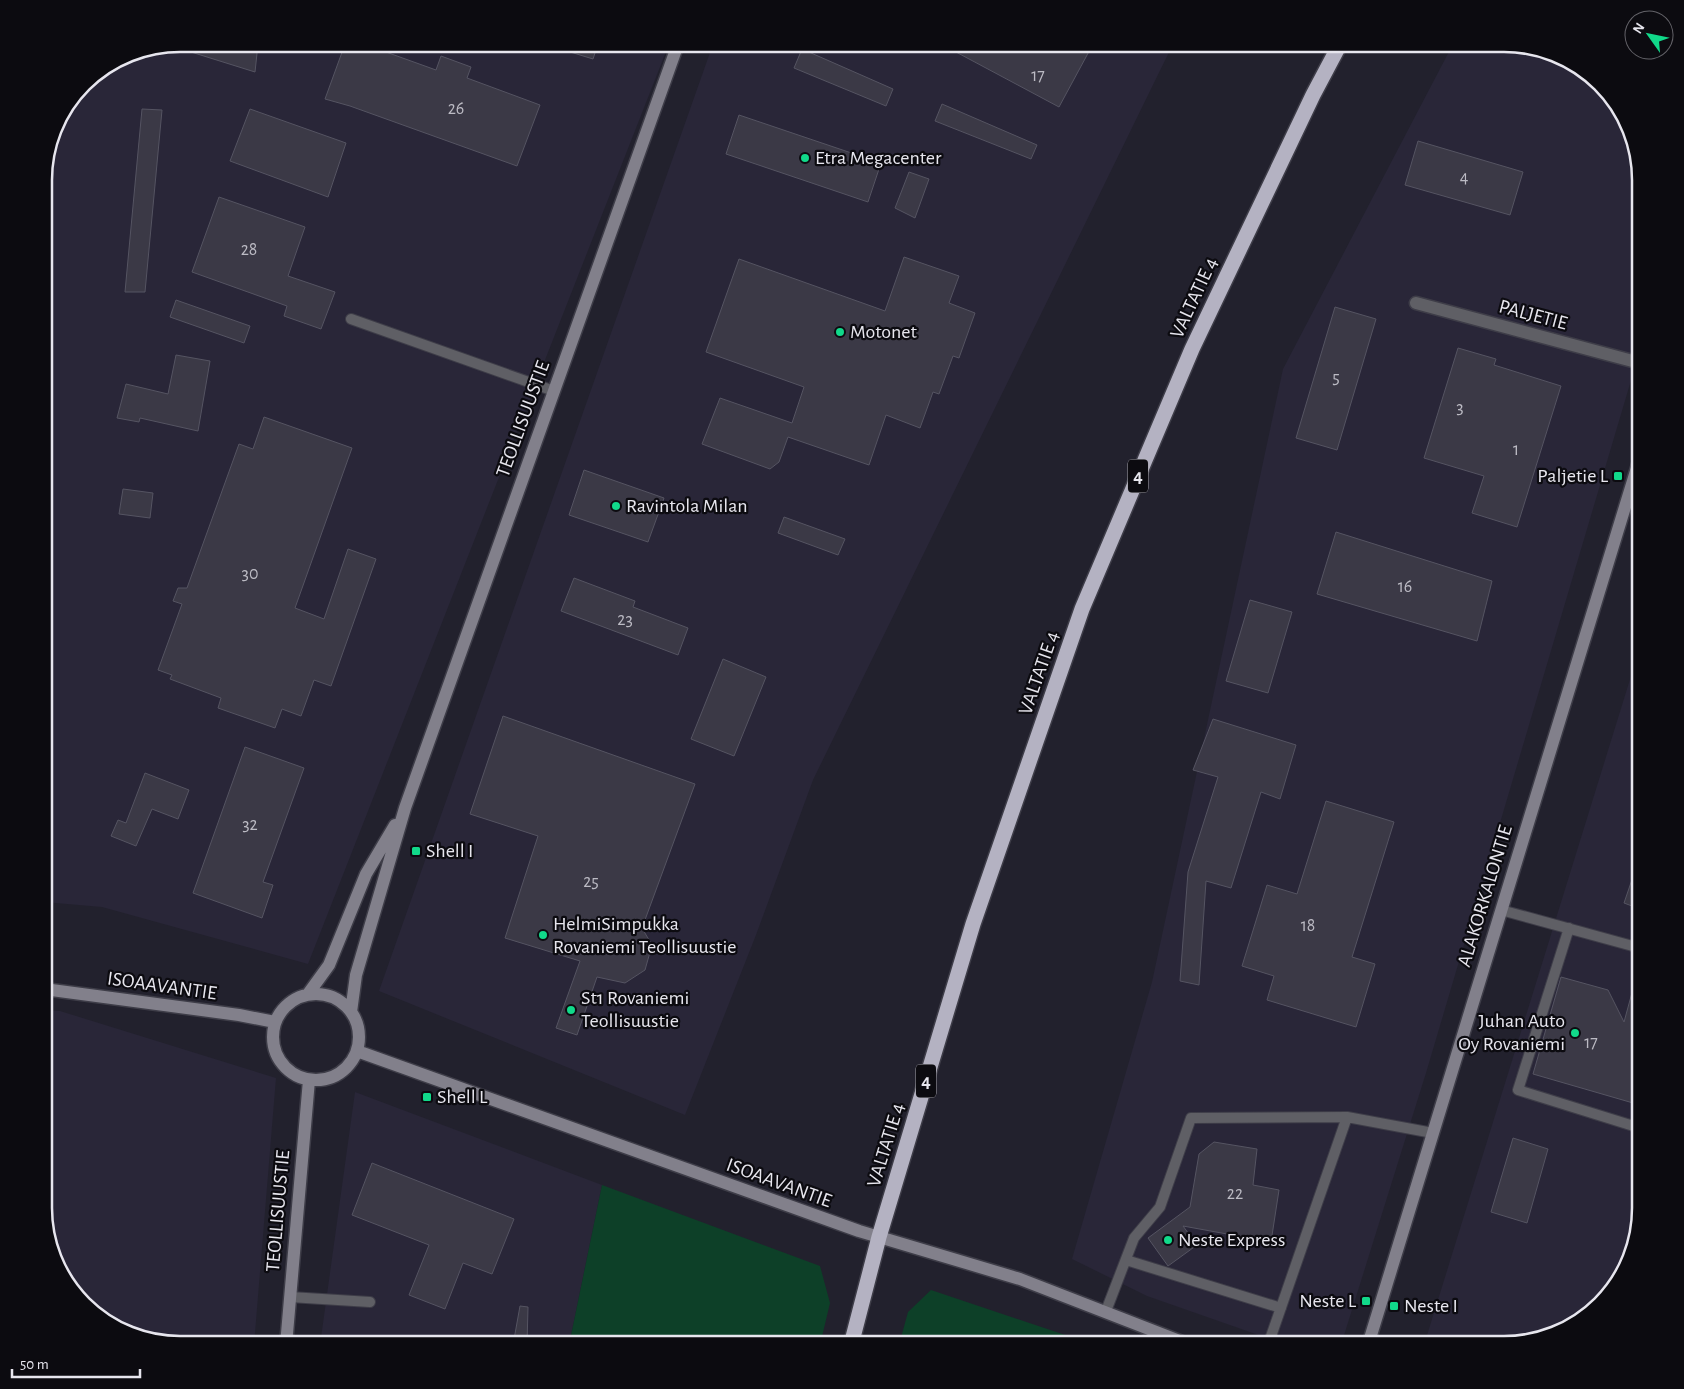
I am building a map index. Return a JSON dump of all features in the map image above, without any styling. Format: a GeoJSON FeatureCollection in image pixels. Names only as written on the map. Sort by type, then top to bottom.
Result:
{"type":"FeatureCollection","features":[{"type":"Feature","properties":{"kind":"highway","name":"VALTATIE 4"},"geometry":{"type":"LineString","coordinates":[[854,1336],[879,1237],[973,924],[1082,609],[1192,349],[1313,95],[1335,53]]}},
{"type":"Feature","properties":{"kind":"street","name":"TEOLLISUUSTIE"},"geometry":{"type":"LineString","coordinates":[[352,1012],[356,975],[405,808],[675,53]]}},
{"type":"Feature","properties":{"kind":"street","name":"PALJETIE"},"geometry":{"type":"LineString","coordinates":[[1416,303],[1632,361]]}},
{"type":"Feature","properties":{"kind":"street","name":"ALAKORKALONTIE"},"geometry":{"type":"LineString","coordinates":[[1371,1336],[1632,484]]}},
{"type":"Feature","properties":{"kind":"street","name":"TEOLLISUUSTIE"},"geometry":{"type":"LineString","coordinates":[[308,994],[329,965],[366,874],[405,808]]}},
{"type":"Feature","properties":{"kind":"street","name":"ISOAAVANTIE"},"geometry":{"type":"LineString","coordinates":[[53,990],[239,1015],[275,1022]]}},
{"type":"Feature","properties":{"kind":"street"},"geometry":{"type":"LineString","coordinates":[[308,994],[322,994],[337,999],[352,1012],[359,1031],[357,1051],[343,1071],[321,1080],[309,1080],[291,1072],[279,1059],[273,1041],[275,1022],[283,1010],[294,1000],[308,994]]}},
{"type":"Feature","properties":{"kind":"street","name":"ISOAAVANTIE"},"geometry":{"type":"LineString","coordinates":[[357,1051],[879,1237],[1020,1279],[1168,1336]]}},
{"type":"Feature","properties":{"kind":"street","name":"TEOLLISUUSTIE"},"geometry":{"type":"LineString","coordinates":[[287,1336],[309,1080]]}},
{"type":"Feature","properties":{"kind":"lane"},"geometry":{"type":"LineString","coordinates":[[351,319],[554,391]]}},
{"type":"Feature","properties":{"kind":"lane"},"geometry":{"type":"LineString","coordinates":[[1501,910],[1632,946]]}},
{"type":"Feature","properties":{"kind":"lane"},"geometry":{"type":"LineString","coordinates":[[1569,928],[1518,1090],[1632,1126]]}},
{"type":"Feature","properties":{"kind":"lane"},"geometry":{"type":"LineString","coordinates":[[1106,1311],[1134,1238],[1160,1207],[1191,1118],[1347,1117],[1433,1133]]}},
{"type":"Feature","properties":{"kind":"lane"},"geometry":{"type":"LineString","coordinates":[[1271,1336],[1347,1117]]}},
{"type":"Feature","properties":{"kind":"lane"},"geometry":{"type":"LineString","coordinates":[[1126,1260],[1281,1308]]}},
{"type":"Feature","properties":{"kind":"lane"},"geometry":{"type":"LineString","coordinates":[[290,1297],[370,1302]]}},
{"type":"Feature","properties":{"kind":"shaded area"},"geometry":{"type":"Polygon","coordinates":[[[173,53],[665,53],[308,964],[102,907],[53,903],[53,173],[59,140],[74,110],[96,84],[110,74],[140,59],[173,53]]]}},
{"type":"Feature","properties":{"kind":"shaded area"},"geometry":{"type":"Polygon","coordinates":[[[710,53],[1169,53],[813,780],[756,935],[685,1115],[379,991],[710,53]]]}},
{"type":"Feature","properties":{"kind":"shaded area"},"geometry":{"type":"Polygon","coordinates":[[[1448,53],[1503,53],[1536,57],[1552,62],[1567,70],[1594,90],[1618,124],[1629,156],[1632,181],[1632,377],[1426,1073],[1344,1336],[1261,1336],[1147,1296],[1072,1259],[1152,982],[1283,369],[1448,53]]]}},
{"type":"Feature","properties":{"kind":"shaded area"},"geometry":{"type":"Polygon","coordinates":[[[1632,673],[1632,1208],[1625,1249],[1618,1265],[1600,1293],[1581,1310],[1560,1323],[1544,1330],[1511,1336],[1427,1336],[1632,673]]]}},
{"type":"Feature","properties":{"kind":"shaded area"},"geometry":{"type":"Polygon","coordinates":[[[53,1011],[60,1011],[276,1078],[255,1336],[173,1336],[156,1334],[124,1323],[96,1305],[79,1286],[66,1265],[55,1233],[53,1216],[53,1011]]]}},
{"type":"Feature","properties":{"kind":"shaded area"},"geometry":{"type":"Polygon","coordinates":[[[355,1092],[602,1185],[571,1336],[321,1336],[355,1092]]]}},
{"type":"Feature","properties":{"kind":"green space"},"geometry":{"type":"Polygon","coordinates":[[[602,1185],[820,1266],[830,1303],[822,1336],[571,1336],[602,1185]]]}},
{"type":"Feature","properties":{"kind":"green space"},"geometry":{"type":"Polygon","coordinates":[[[931,1290],[1068,1336],[901,1336],[908,1312],[931,1290]]]}},
{"type":"Feature","properties":{"kind":"building"},"geometry":{"type":"Polygon","coordinates":[[[194,53],[257,53],[255,72],[194,53]]]}},
{"type":"Feature","properties":{"kind":"building"},"geometry":{"type":"Polygon","coordinates":[[[342,53],[389,53],[436,70],[441,56],[471,67],[467,78],[540,105],[517,166],[350,106],[325,99],[342,53]]]}},
{"type":"Feature","properties":{"kind":"building"},"geometry":{"type":"Polygon","coordinates":[[[574,53],[595,53],[593,59],[574,53]]]}},
{"type":"Feature","properties":{"kind":"building"},"geometry":{"type":"Polygon","coordinates":[[[800,53],[811,53],[893,89],[886,106],[794,68],[800,53]]]}},
{"type":"Feature","properties":{"kind":"building"},"geometry":{"type":"Polygon","coordinates":[[[958,53],[1088,53],[1059,107],[958,53]]]}},
{"type":"Feature","properties":{"kind":"building"},"geometry":{"type":"Polygon","coordinates":[[[942,104],[1037,145],[1031,159],[935,121],[942,104]]]}},
{"type":"Feature","properties":{"kind":"building"},"geometry":{"type":"Polygon","coordinates":[[[142,109],[162,110],[145,292],[125,292],[142,109]]]}},
{"type":"Feature","properties":{"kind":"building"},"geometry":{"type":"Polygon","coordinates":[[[250,109],[346,143],[328,197],[230,161],[250,109]]]}},
{"type":"Feature","properties":{"kind":"building"},"geometry":{"type":"Polygon","coordinates":[[[739,115],[881,163],[868,202],[726,154],[739,115]]]}},
{"type":"Feature","properties":{"kind":"building"},"geometry":{"type":"Polygon","coordinates":[[[1418,141],[1523,172],[1510,215],[1405,185],[1418,141]]]}},
{"type":"Feature","properties":{"kind":"building"},"geometry":{"type":"Polygon","coordinates":[[[909,172],[929,179],[915,218],[895,208],[909,172]]]}},
{"type":"Feature","properties":{"kind":"building"},"geometry":{"type":"Polygon","coordinates":[[[219,197],[305,227],[288,276],[335,292],[321,329],[284,316],[287,306],[192,272],[219,197]]]}},
{"type":"Feature","properties":{"kind":"building","name":"Motonet"},"geometry":{"type":"Polygon","coordinates":[[[904,257],[959,276],[949,303],[975,313],[959,358],[953,356],[939,394],[933,392],[920,428],[886,415],[869,465],[788,437],[779,462],[770,469],[702,444],[720,398],[792,423],[804,387],[706,352],[739,259],[885,311],[904,257]]]}},
{"type":"Feature","properties":{"kind":"building"},"geometry":{"type":"Polygon","coordinates":[[[176,300],[250,326],[244,343],[170,317],[176,300]]]}},
{"type":"Feature","properties":{"kind":"building"},"geometry":{"type":"Polygon","coordinates":[[[1335,307],[1376,319],[1337,450],[1296,438],[1335,307]]]}},
{"type":"Feature","properties":{"kind":"building"},"geometry":{"type":"Polygon","coordinates":[[[1458,348],[1496,359],[1494,365],[1561,386],[1517,527],[1472,513],[1484,476],[1424,458],[1458,348]]]}},
{"type":"Feature","properties":{"kind":"building"},"geometry":{"type":"Polygon","coordinates":[[[176,355],[210,361],[198,431],[140,418],[139,422],[117,418],[126,384],[168,394],[176,355]]]}},
{"type":"Feature","properties":{"kind":"building"},"geometry":{"type":"Polygon","coordinates":[[[264,417],[352,448],[295,608],[324,619],[348,549],[376,559],[331,686],[314,680],[301,716],[282,709],[275,728],[218,708],[221,698],[170,679],[172,675],[158,670],[182,604],[173,601],[178,588],[187,588],[239,444],[253,449],[264,417]]]}},
{"type":"Feature","properties":{"kind":"building","name":"Ravintola Milan"},"geometry":{"type":"Polygon","coordinates":[[[584,470],[664,498],[648,542],[569,515],[584,470]]]}},
{"type":"Feature","properties":{"kind":"building"},"geometry":{"type":"Polygon","coordinates":[[[123,489],[153,493],[150,518],[119,514],[123,489]]]}},
{"type":"Feature","properties":{"kind":"building"},"geometry":{"type":"Polygon","coordinates":[[[784,517],[845,539],[838,555],[778,533],[784,517]]]}},
{"type":"Feature","properties":{"kind":"building"},"geometry":{"type":"Polygon","coordinates":[[[1336,532],[1492,581],[1477,641],[1317,594],[1336,532]]]}},
{"type":"Feature","properties":{"kind":"building"},"geometry":{"type":"Polygon","coordinates":[[[574,578],[635,601],[633,607],[688,628],[678,655],[561,611],[574,578]]]}},
{"type":"Feature","properties":{"kind":"building"},"geometry":{"type":"Polygon","coordinates":[[[1250,600],[1292,612],[1268,693],[1226,681],[1250,600]]]}},
{"type":"Feature","properties":{"kind":"building"},"geometry":{"type":"Polygon","coordinates":[[[723,659],[766,677],[734,756],[691,739],[723,659]]]}},
{"type":"Feature","properties":{"kind":"building"},"geometry":{"type":"Polygon","coordinates":[[[503,716],[695,784],[642,928],[652,945],[645,970],[625,983],[597,977],[577,1035],[556,1028],[580,961],[505,938],[538,836],[470,814],[503,716]]]}},
{"type":"Feature","properties":{"kind":"building"},"geometry":{"type":"Polygon","coordinates":[[[1213,719],[1296,745],[1280,799],[1261,792],[1231,888],[1206,881],[1199,985],[1180,981],[1188,872],[1218,777],[1193,770],[1213,719]]]}},
{"type":"Feature","properties":{"kind":"building"},"geometry":{"type":"Polygon","coordinates":[[[245,747],[304,768],[263,882],[273,885],[262,918],[193,893],[245,747]]]}},
{"type":"Feature","properties":{"kind":"building"},"geometry":{"type":"Polygon","coordinates":[[[145,773],[189,790],[178,819],[152,809],[136,846],[111,836],[118,820],[126,823],[145,773]]]}},
{"type":"Feature","properties":{"kind":"building"},"geometry":{"type":"Polygon","coordinates":[[[1326,801],[1394,822],[1352,957],[1375,964],[1356,1027],[1267,1000],[1274,976],[1242,966],[1267,885],[1297,894],[1326,801]]]}},
{"type":"Feature","properties":{"kind":"building"},"geometry":{"type":"Polygon","coordinates":[[[1632,880],[1632,906],[1624,903],[1632,880]]]}},
{"type":"Feature","properties":{"kind":"building"},"geometry":{"type":"Polygon","coordinates":[[[1561,977],[1608,990],[1624,1022],[1632,993],[1632,1103],[1533,1074],[1561,977]]]}},
{"type":"Feature","properties":{"kind":"building"},"geometry":{"type":"Polygon","coordinates":[[[1513,1138],[1548,1149],[1527,1223],[1491,1212],[1513,1138]]]}},
{"type":"Feature","properties":{"kind":"building"},"geometry":{"type":"Polygon","coordinates":[[[1214,1142],[1257,1149],[1253,1185],[1279,1190],[1271,1242],[1183,1226],[1197,1245],[1168,1266],[1148,1238],[1190,1207],[1199,1154],[1214,1142]]]}},
{"type":"Feature","properties":{"kind":"building"},"geometry":{"type":"Polygon","coordinates":[[[372,1163],[514,1219],[492,1274],[463,1263],[445,1309],[409,1295],[429,1245],[352,1215],[372,1163]]]}},
{"type":"Feature","properties":{"kind":"building"},"geometry":{"type":"Polygon","coordinates":[[[520,1306],[528,1307],[527,1336],[515,1336],[520,1306]]]}},
{"type":"Feature","properties":{"kind":"place","name":"Etra Megacenter"},"geometry":{"type":"Point","coordinates":[805,158]}},
{"type":"Feature","properties":{"kind":"place","name":"Motonet"},"geometry":{"type":"Point","coordinates":[840,332]}},
{"type":"Feature","properties":{"kind":"place","name":"Paljetie L"},"geometry":{"type":"Point","coordinates":[1618,476]}},
{"type":"Feature","properties":{"kind":"place","name":"Ravintola Milan"},"geometry":{"type":"Point","coordinates":[616,506]}},
{"type":"Feature","properties":{"kind":"place","name":"Shell I"},"geometry":{"type":"Point","coordinates":[416,851]}},
{"type":"Feature","properties":{"kind":"place","name":"HelmiSimpukka Rovaniemi Teollisuustie"},"geometry":{"type":"Point","coordinates":[543,935]}},
{"type":"Feature","properties":{"kind":"place","name":"St1 Rovaniemi Teollisuustie"},"geometry":{"type":"Point","coordinates":[571,1010]}},
{"type":"Feature","properties":{"kind":"place","name":"Juhan Auto Oy Rovaniemi"},"geometry":{"type":"Point","coordinates":[1575,1033]}},
{"type":"Feature","properties":{"kind":"place","name":"Shell L"},"geometry":{"type":"Point","coordinates":[427,1097]}},
{"type":"Feature","properties":{"kind":"place","name":"Neste Express"},"geometry":{"type":"Point","coordinates":[1168,1240]}},
{"type":"Feature","properties":{"kind":"place","name":"Neste L"},"geometry":{"type":"Point","coordinates":[1366,1301]}},
{"type":"Feature","properties":{"kind":"place","name":"Neste I"},"geometry":{"type":"Point","coordinates":[1394,1306]}}]}
